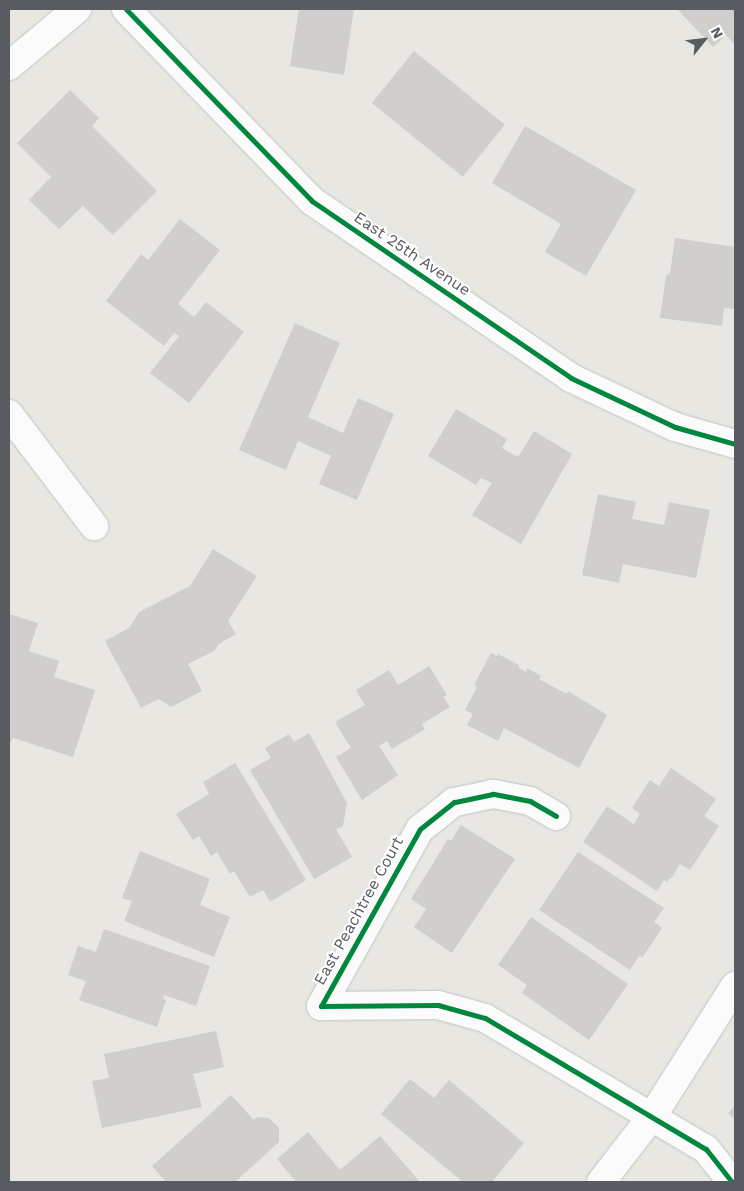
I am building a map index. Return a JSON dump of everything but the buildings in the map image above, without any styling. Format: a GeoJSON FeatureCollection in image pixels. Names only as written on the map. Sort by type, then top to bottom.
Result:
{"type":"FeatureCollection","features":[{"type":"Feature","properties":{"kind":"street"},"geometry":{"type":"LineString","coordinates":[[9,66],[77,9]]}},
{"type":"Feature","properties":{"kind":"street","name":"East 25th Avenue"},"geometry":{"type":"LineString","coordinates":[[126,9],[312,201],[571,378],[675,426],[735,444]]}},
{"type":"Feature","properties":{"kind":"street"},"geometry":{"type":"LineString","coordinates":[[9,414],[94,526]]}},
{"type":"Feature","properties":{"kind":"street","name":"East Peachtree Court"},"geometry":{"type":"LineString","coordinates":[[556,816],[530,801],[493,794],[454,802],[420,828],[320,1006],[438,1004],[486,1018],[653,1115]]}},
{"type":"Feature","properties":{"kind":"street"},"geometry":{"type":"LineString","coordinates":[[601,1182],[653,1115],[735,986]]}},
{"type":"Feature","properties":{"kind":"street"},"geometry":{"type":"LineString","coordinates":[[653,1115],[706,1149],[732,1182]]}},
{"type":"Feature","properties":{"kind":"cycle path"},"geometry":{"type":"LineString","coordinates":[[126,9],[312,201],[571,378],[675,427],[735,444]]}},
{"type":"Feature","properties":{"kind":"cycle path"},"geometry":{"type":"LineString","coordinates":[[556,816],[530,801],[493,794],[454,802],[420,829],[321,1006],[438,1005],[485,1018],[706,1149],[732,1182]]}}]}
